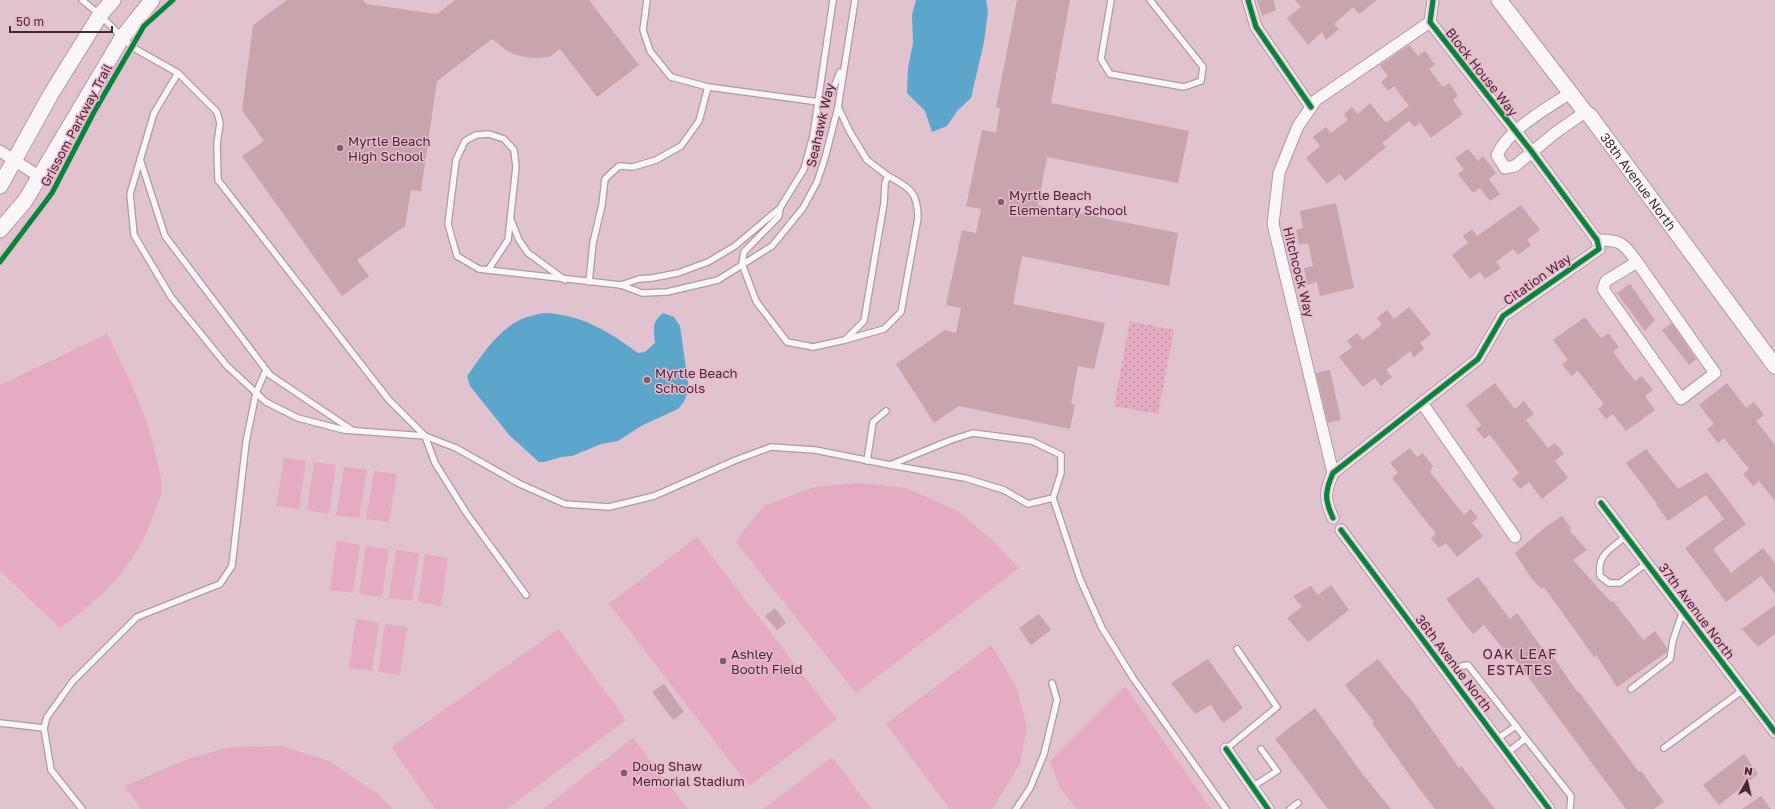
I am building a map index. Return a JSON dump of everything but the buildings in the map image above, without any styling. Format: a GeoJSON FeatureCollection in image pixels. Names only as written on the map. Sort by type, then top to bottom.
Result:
{"type":"FeatureCollection","features":[{"type":"Feature","properties":{"kind":"main road"},"geometry":{"type":"LineString","coordinates":[[0,186],[51,94],[100,15],[113,0]]}},
{"type":"Feature","properties":{"kind":"main road"},"geometry":{"type":"LineString","coordinates":[[0,230],[25,201],[122,38],[152,0]]}},
{"type":"Feature","properties":{"kind":"main road","name":"38th Avenue North"},"geometry":{"type":"LineString","coordinates":[[1499,0],[1570,93],[1590,116],[1775,366]]}},
{"type":"Feature","properties":{"kind":"street"},"geometry":{"type":"LineString","coordinates":[[1248,0],[1256,27],[1311,107]]}},
{"type":"Feature","properties":{"kind":"street","name":"Block House Way"},"geometry":{"type":"LineString","coordinates":[[1433,0],[1430,22],[1532,152]]}},
{"type":"Feature","properties":{"kind":"street","name":"Hitchcock Way"},"geometry":{"type":"LineString","coordinates":[[1334,473],[1273,224],[1279,173],[1298,126],[1316,100],[1430,22]]}},
{"type":"Feature","properties":{"kind":"street","name":"Block House Way"},"geometry":{"type":"LineString","coordinates":[[1515,132],[1570,93]]}},
{"type":"Feature","properties":{"kind":"street"},"geometry":{"type":"LineString","coordinates":[[1515,132],[1501,146],[1496,156],[1505,168],[1515,166],[1585,112]]}},
{"type":"Feature","properties":{"kind":"street"},"geometry":{"type":"LineString","coordinates":[[0,151],[40,177]]}},
{"type":"Feature","properties":{"kind":"street"},"geometry":{"type":"LineString","coordinates":[[1532,152],[1597,240],[1616,240],[1627,248],[1637,262],[1715,373],[1681,399],[1603,289],[1606,281],[1637,262]]}},
{"type":"Feature","properties":{"kind":"street","name":"Citation Way"},"geometry":{"type":"LineString","coordinates":[[1333,518],[1327,507],[1326,489],[1334,473],[1478,359],[1503,316],[1599,249],[1597,240]]}},
{"type":"Feature","properties":{"kind":"street"},"geometry":{"type":"LineString","coordinates":[[1422,403],[1516,537]]}},
{"type":"Feature","properties":{"kind":"street","name":"37th Avenue North"},"geometry":{"type":"LineString","coordinates":[[1601,503],[1625,537],[1775,732]]}},
{"type":"Feature","properties":{"kind":"street","name":"36th Avenue North"},"geometry":{"type":"LineString","coordinates":[[1341,530],[1549,809]]}},
{"type":"Feature","properties":{"kind":"street"},"geometry":{"type":"LineString","coordinates":[[1226,749],[1268,809]]}},
{"type":"Feature","properties":{"kind":"lane"},"geometry":{"type":"LineString","coordinates":[[82,0],[132,46],[178,73],[217,112],[220,123],[217,144],[218,180],[389,400],[425,436],[434,463],[467,514],[526,595]]}},
{"type":"Feature","properties":{"kind":"lane"},"geometry":{"type":"LineString","coordinates":[[647,0],[643,30],[650,51],[671,77],[708,87],[819,102],[832,92],[844,63]]}},
{"type":"Feature","properties":{"kind":"lane","name":"Seahawk Way"},"geometry":{"type":"LineString","coordinates":[[621,285],[639,279],[678,273],[708,262],[735,246],[780,208],[804,169],[813,136],[833,0]]}},
{"type":"Feature","properties":{"kind":"lane","name":"Seahawk Way"},"geometry":{"type":"LineString","coordinates":[[488,270],[508,240],[516,168],[514,150],[504,139],[489,134],[476,135],[466,141],[456,160],[448,224],[457,256],[479,269],[565,280],[621,285],[642,293],[667,292],[718,280],[772,246],[803,208],[817,182],[825,158],[838,107],[844,63],[856,0]]}},
{"type":"Feature","properties":{"kind":"lane"},"geometry":{"type":"LineString","coordinates":[[1111,0],[1101,59],[1110,74],[1184,87],[1201,81],[1203,67],[1150,0]]}},
{"type":"Feature","properties":{"kind":"lane"},"geometry":{"type":"LineString","coordinates":[[178,73],[154,113],[130,194],[134,235],[171,297],[227,366],[266,402],[298,418],[344,430],[425,436],[456,448],[520,484],[565,504],[608,507],[654,496],[736,460],[771,447],[815,450],[867,461],[965,478],[1004,490],[1028,504],[1053,498]]}},
{"type":"Feature","properties":{"kind":"lane"},"geometry":{"type":"LineString","coordinates":[[589,282],[593,243],[602,205],[605,179],[619,166],[634,167],[656,160],[680,146],[699,120],[708,87]]}},
{"type":"Feature","properties":{"kind":"lane"},"geometry":{"type":"LineString","coordinates":[[780,208],[779,216],[744,252],[742,264],[756,302],[787,342],[813,347],[845,340],[884,329],[901,312],[918,218],[918,205],[909,188],[888,176],[867,160],[850,132],[838,107]]}},
{"type":"Feature","properties":{"kind":"lane"},"geometry":{"type":"LineString","coordinates":[[140,159],[165,236],[266,370],[270,375],[352,430]]}},
{"type":"Feature","properties":{"kind":"lane"},"geometry":{"type":"LineString","coordinates":[[845,340],[864,322],[884,203],[885,183],[888,176]]}},
{"type":"Feature","properties":{"kind":"lane","name":"Seahawk Way"},"geometry":{"type":"LineString","coordinates":[[510,219],[519,240],[528,253],[565,280]]}},
{"type":"Feature","properties":{"kind":"lane"},"geometry":{"type":"LineString","coordinates":[[82,809],[51,770],[44,728],[47,717],[73,681],[137,617],[220,584],[232,566],[246,442],[256,393],[266,370]]}},
{"type":"Feature","properties":{"kind":"lane"},"geometry":{"type":"LineString","coordinates":[[867,461],[873,422],[886,411]]}},
{"type":"Feature","properties":{"kind":"lane"},"geometry":{"type":"LineString","coordinates":[[890,465],[950,440],[973,433],[1032,441],[1061,455],[1061,473],[1053,498],[1080,579],[1102,628],[1133,678],[1226,809]]}},
{"type":"Feature","properties":{"kind":"lane"},"geometry":{"type":"LineString","coordinates":[[1625,537],[1604,555],[1598,564],[1600,576],[1609,583],[1620,583],[1646,563]]}},
{"type":"Feature","properties":{"kind":"lane"},"geometry":{"type":"LineString","coordinates":[[1631,689],[1670,660],[1673,640],[1683,611]]}},
{"type":"Feature","properties":{"kind":"lane"},"geometry":{"type":"LineString","coordinates":[[1226,749],[1277,707],[1236,649]]}},
{"type":"Feature","properties":{"kind":"lane"},"geometry":{"type":"LineString","coordinates":[[1448,674],[1462,666],[1468,665],[1571,796],[1570,809]]}},
{"type":"Feature","properties":{"kind":"lane"},"geometry":{"type":"LineString","coordinates":[[1016,809],[1030,788],[1044,754],[1057,700],[1052,683]]}},
{"type":"Feature","properties":{"kind":"lane"},"geometry":{"type":"LineString","coordinates":[[1664,748],[1743,690]]}},
{"type":"Feature","properties":{"kind":"lane"},"geometry":{"type":"LineString","coordinates":[[0,723],[44,728]]}},
{"type":"Feature","properties":{"kind":"lane"},"geometry":{"type":"LineString","coordinates":[[1497,739],[1516,726]]}},
{"type":"Feature","properties":{"kind":"lane"},"geometry":{"type":"LineString","coordinates":[[1507,753],[1526,739]]}},
{"type":"Feature","properties":{"kind":"lane"},"geometry":{"type":"LineString","coordinates":[[1252,787],[1277,771],[1261,749]]}},
{"type":"Feature","properties":{"kind":"lane"},"geometry":{"type":"LineString","coordinates":[[1290,809],[1298,803]]}},
{"type":"Feature","properties":{"kind":"shaded area"},"geometry":{"type":"Polygon","coordinates":[[[1130,321],[1174,330],[1158,414],[1114,406],[1130,321]]]}},
{"type":"Feature","properties":{"kind":"shaded area"},"geometry":{"type":"Polygon","coordinates":[[[107,334],[142,409],[161,476],[162,490],[148,529],[129,562],[118,577],[91,604],[60,628],[0,571],[0,385],[107,334]]]}},
{"type":"Feature","properties":{"kind":"shaded area"},"geometry":{"type":"Polygon","coordinates":[[[284,458],[306,461],[299,509],[276,506],[284,458]]]}},
{"type":"Feature","properties":{"kind":"shaded area"},"geometry":{"type":"Polygon","coordinates":[[[314,462],[336,465],[329,514],[307,510],[314,462]]]}},
{"type":"Feature","properties":{"kind":"shaded area"},"geometry":{"type":"Polygon","coordinates":[[[344,467],[367,470],[359,518],[336,515],[344,467]]]}},
{"type":"Feature","properties":{"kind":"shaded area"},"geometry":{"type":"Polygon","coordinates":[[[374,471],[397,474],[389,522],[366,519],[374,471]]]}},
{"type":"Feature","properties":{"kind":"shaded area"},"geometry":{"type":"Polygon","coordinates":[[[858,483],[906,488],[956,510],[992,540],[1019,568],[856,693],[735,541],[764,506],[814,487],[858,483]]]}},
{"type":"Feature","properties":{"kind":"shaded area","name":"Ashley Booth Field"},"geometry":{"type":"Polygon","coordinates":[[[697,537],[837,719],[749,786],[609,604],[697,537]]]}},
{"type":"Feature","properties":{"kind":"shaded area"},"geometry":{"type":"Polygon","coordinates":[[[337,541],[360,545],[353,593],[330,590],[337,541]]]}},
{"type":"Feature","properties":{"kind":"shaded area"},"geometry":{"type":"Polygon","coordinates":[[[366,546],[389,549],[382,597],[359,594],[366,546]]]}},
{"type":"Feature","properties":{"kind":"shaded area"},"geometry":{"type":"Polygon","coordinates":[[[396,550],[419,553],[412,601],[389,598],[396,550]]]}},
{"type":"Feature","properties":{"kind":"shaded area"},"geometry":{"type":"Polygon","coordinates":[[[425,554],[448,558],[441,606],[418,602],[425,554]]]}},
{"type":"Feature","properties":{"kind":"shaded area"},"geometry":{"type":"Polygon","coordinates":[[[356,619],[379,623],[372,671],[349,668],[356,619]]]}},
{"type":"Feature","properties":{"kind":"shaded area"},"geometry":{"type":"Polygon","coordinates":[[[385,624],[407,627],[400,675],[378,672],[385,624]]]}},
{"type":"Feature","properties":{"kind":"shaded area"},"geometry":{"type":"Polygon","coordinates":[[[559,629],[626,720],[507,809],[435,809],[391,747],[559,629]]]}},
{"type":"Feature","properties":{"kind":"shaded area"},"geometry":{"type":"Polygon","coordinates":[[[991,645],[1016,686],[1027,727],[1020,764],[992,809],[950,809],[886,724],[991,645]]]}},
{"type":"Feature","properties":{"kind":"shaded area"},"geometry":{"type":"Polygon","coordinates":[[[1125,686],[1211,809],[1077,809],[1060,788],[1050,761],[1125,686]]]}},
{"type":"Feature","properties":{"kind":"shaded area","name":"Doug Shaw Memorial Stadium"},"geometry":{"type":"Polygon","coordinates":[[[633,738],[688,809],[543,809],[633,738]]]}},
{"type":"Feature","properties":{"kind":"shaded area"},"geometry":{"type":"Polygon","coordinates":[[[282,746],[329,761],[375,792],[393,809],[141,809],[125,786],[185,760],[229,747],[282,746]]]}},
{"type":"Feature","properties":{"kind":"shaded area"},"geometry":{"type":"Polygon","coordinates":[[[832,757],[871,809],[763,809],[832,757]]]}},
{"type":"Feature","properties":{"kind":"water"},"geometry":{"type":"Polygon","coordinates":[[[916,0],[986,0],[988,11],[984,42],[971,98],[957,111],[947,126],[932,132],[925,111],[907,93],[908,68],[913,43],[912,15],[916,0]]]}},
{"type":"Feature","properties":{"kind":"water"},"geometry":{"type":"Polygon","coordinates":[[[543,313],[570,317],[594,325],[638,353],[645,352],[655,343],[654,326],[663,313],[674,317],[680,326],[688,383],[687,394],[684,402],[678,409],[641,426],[618,441],[601,444],[572,456],[539,462],[510,436],[470,386],[467,376],[491,344],[505,330],[524,318],[543,313]]]}},
{"type":"Feature","properties":{"kind":"cycle path","name":"Grissom Parkway Trail"},"geometry":{"type":"LineString","coordinates":[[0,262],[52,193],[94,112],[144,26],[173,0]]}},
{"type":"Feature","properties":{"kind":"cycle path"},"geometry":{"type":"LineString","coordinates":[[1248,0],[1256,27],[1311,107]]}},
{"type":"Feature","properties":{"kind":"cycle path"},"geometry":{"type":"LineString","coordinates":[[1333,518],[1327,500],[1328,485],[1333,473],[1478,359],[1503,316],[1599,249],[1597,240],[1532,152],[1430,22],[1433,0]]}},
{"type":"Feature","properties":{"kind":"cycle path"},"geometry":{"type":"LineString","coordinates":[[1601,503],[1775,732]]}},
{"type":"Feature","properties":{"kind":"cycle path"},"geometry":{"type":"LineString","coordinates":[[1341,530],[1549,809]]}},
{"type":"Feature","properties":{"kind":"cycle path"},"geometry":{"type":"LineString","coordinates":[[1226,749],[1268,809]]}},
{"type":"Feature","properties":{"kind":"place","name":"Myrtle Beach High School"},"geometry":{"type":"Point","coordinates":[340,148]}},
{"type":"Feature","properties":{"kind":"place","name":"Myrtle Beach Elementary School"},"geometry":{"type":"Point","coordinates":[1001,202]}},
{"type":"Feature","properties":{"kind":"place","name":"Myrtle Beach Schools"},"geometry":{"type":"Point","coordinates":[647,380]}},
{"type":"Feature","properties":{"kind":"place","name":"Ashley Booth Field"},"geometry":{"type":"Point","coordinates":[723,661]}},
{"type":"Feature","properties":{"kind":"place","name":"Doug Shaw Memorial Stadium"},"geometry":{"type":"Point","coordinates":[624,773]}},
{"type":"Feature","properties":{"kind":"district","name":"OAK LEAF ESTATES"},"geometry":{"type":"Point","coordinates":[1520,662]}}]}
